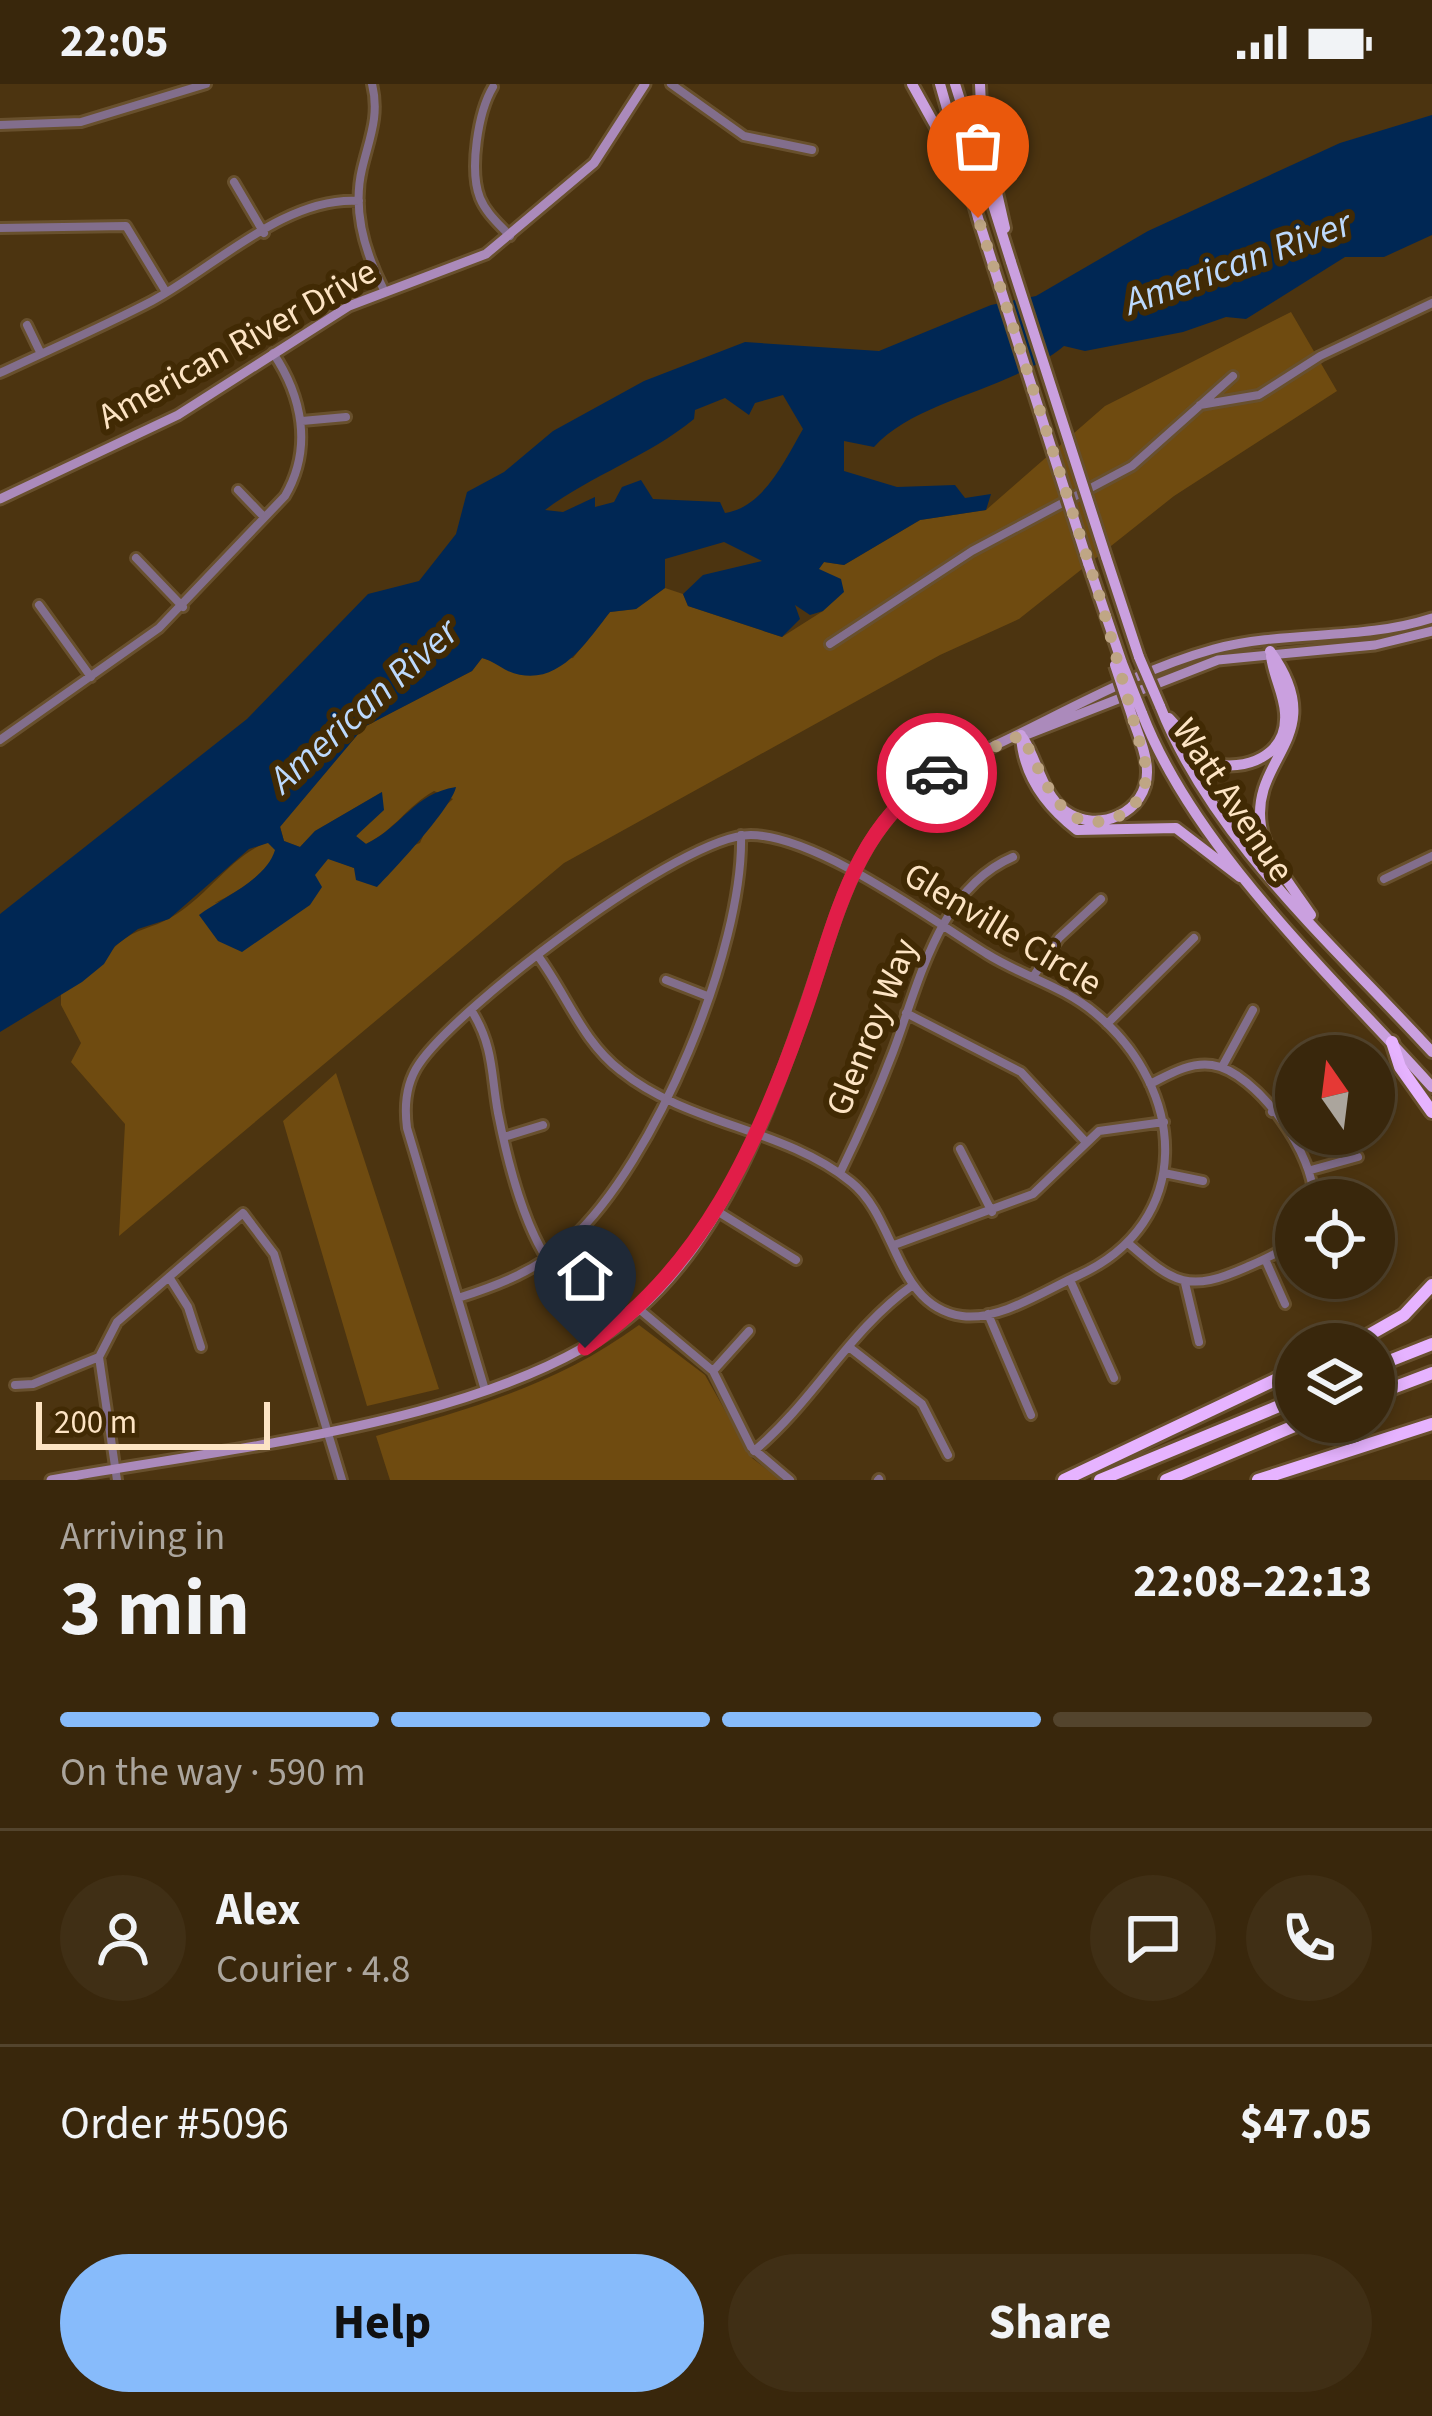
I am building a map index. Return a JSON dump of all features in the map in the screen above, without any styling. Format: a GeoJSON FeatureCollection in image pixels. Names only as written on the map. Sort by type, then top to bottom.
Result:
{"type":"FeatureCollection","features":[{"type":"Feature","properties":{"kind":"highway"},"geometry":{"type":"LineString","coordinates":[[1395,1051],[1400,1067],[1432,1112]]}},
{"type":"Feature","properties":{"kind":"highway"},"geometry":{"type":"LineString","coordinates":[[1391,1323],[1432,1285]]}},
{"type":"Feature","properties":{"kind":"highway"},"geometry":{"type":"LineString","coordinates":[[1395,1359],[1432,1344]]}},
{"type":"Feature","properties":{"kind":"highway"},"geometry":{"type":"LineString","coordinates":[[1395,1387],[1432,1373]]}},
{"type":"Feature","properties":{"kind":"highway"},"geometry":{"type":"LineString","coordinates":[[1064,1480],[1275,1380]]}},
{"type":"Feature","properties":{"kind":"highway"},"geometry":{"type":"LineString","coordinates":[[1100,1480],[1275,1409]]}},
{"type":"Feature","properties":{"kind":"highway"},"geometry":{"type":"LineString","coordinates":[[1258,1480],[1432,1424]]}},
{"type":"Feature","properties":{"kind":"highway"},"geometry":{"type":"LineString","coordinates":[[1166,1480],[1275,1434]]}},
{"type":"Feature","properties":{"kind":"main road"},"geometry":{"type":"LineString","coordinates":[[912,84],[966,179]]}},
{"type":"Feature","properties":{"kind":"main road"},"geometry":{"type":"LineString","coordinates":[[940,84],[978,218],[1137,715],[1145,786],[1131,808],[1102,821],[1073,816],[1058,804],[1021,735]]}},
{"type":"Feature","properties":{"kind":"main road","name":"Watt Avenue"},"geometry":{"type":"LineString","coordinates":[[955,84],[1139,657],[1170,731],[1229,823],[1432,1052]]}},
{"type":"Feature","properties":{"kind":"main road"},"geometry":{"type":"LineString","coordinates":[[980,84],[982,127],[998,210]]}},
{"type":"Feature","properties":{"kind":"main road"},"geometry":{"type":"LineString","coordinates":[[1160,706],[1210,763],[1246,766],[1262,759],[1279,739],[1285,712],[1270,651]]}},
{"type":"Feature","properties":{"kind":"main road"},"geometry":{"type":"LineString","coordinates":[[1270,651],[1295,713],[1290,741],[1264,790],[1262,829],[1320,929]]}},
{"type":"Feature","properties":{"kind":"main road","name":"Watt Avenue"},"geometry":{"type":"LineString","coordinates":[[1137,715],[1242,878],[1386,1035]]}},
{"type":"Feature","properties":{"kind":"main road"},"geometry":{"type":"LineString","coordinates":[[1021,735],[1022,754],[1042,795],[1077,830],[1176,828],[1242,878]]}},
{"type":"Feature","properties":{"kind":"main road","name":"Watt Avenue"},"geometry":{"type":"LineString","coordinates":[[1395,1045],[1432,1087]]}},
{"type":"Feature","properties":{"kind":"street"},"geometry":{"type":"LineString","coordinates":[[0,125],[81,122],[206,84]]}},
{"type":"Feature","properties":{"kind":"street"},"geometry":{"type":"LineString","coordinates":[[372,84],[376,115],[359,200],[367,253],[384,290]]}},
{"type":"Feature","properties":{"kind":"street","name":"American River Drive"},"geometry":{"type":"LineString","coordinates":[[0,499],[178,415],[273,353],[384,290],[460,267],[510,236],[594,163],[645,84]]}},
{"type":"Feature","properties":{"kind":"street"},"geometry":{"type":"LineString","coordinates":[[671,84],[745,136],[812,150]]}},
{"type":"Feature","properties":{"kind":"street"},"geometry":{"type":"LineString","coordinates":[[493,87],[482,116],[477,186],[485,208],[510,236]]}},
{"type":"Feature","properties":{"kind":"street"},"geometry":{"type":"LineString","coordinates":[[234,182],[263,233]]}},
{"type":"Feature","properties":{"kind":"street"},"geometry":{"type":"LineString","coordinates":[[0,373],[166,292],[319,205],[359,200]]}},
{"type":"Feature","properties":{"kind":"street"},"geometry":{"type":"LineString","coordinates":[[0,228],[126,226],[166,292]]}},
{"type":"Feature","properties":{"kind":"street"},"geometry":{"type":"LineString","coordinates":[[1200,405],[1259,395],[1336,348],[1432,303]]}},
{"type":"Feature","properties":{"kind":"street"},"geometry":{"type":"LineString","coordinates":[[27,325],[41,354]]}},
{"type":"Feature","properties":{"kind":"street"},"geometry":{"type":"LineString","coordinates":[[0,740],[183,607],[293,481],[302,421],[295,386],[273,353]]}},
{"type":"Feature","properties":{"kind":"street"},"geometry":{"type":"LineString","coordinates":[[830,644],[972,551],[1132,466],[1233,376]]}},
{"type":"Feature","properties":{"kind":"street"},"geometry":{"type":"LineString","coordinates":[[302,421],[346,417]]}},
{"type":"Feature","properties":{"kind":"street"},"geometry":{"type":"LineString","coordinates":[[238,490],[264,517]]}},
{"type":"Feature","properties":{"kind":"street"},"geometry":{"type":"LineString","coordinates":[[136,558],[183,607]]}},
{"type":"Feature","properties":{"kind":"street"},"geometry":{"type":"LineString","coordinates":[[39,605],[91,677]]}},
{"type":"Feature","properties":{"kind":"street"},"geometry":{"type":"LineString","coordinates":[[1021,735],[1039,734],[1219,660],[1396,640],[1432,625]]}},
{"type":"Feature","properties":{"kind":"street"},"geometry":{"type":"LineString","coordinates":[[51,1480],[116,1474],[327,1429],[485,1390],[566,1359],[639,1309],[669,1278],[715,1210],[755,1134],[801,1022],[850,872],[874,831],[916,788],[945,768],[1131,680],[1217,649],[1432,625]]}},
{"type":"Feature","properties":{"kind":"street"},"geometry":{"type":"LineString","coordinates":[[458,1298],[506,1281],[547,1259],[585,1226],[611,1194],[666,1098],[707,996],[738,903],[741,835],[638,883],[538,956],[420,1061],[405,1105],[407,1128],[485,1390]]}},
{"type":"Feature","properties":{"kind":"street","name":"Glenville Circle"},"geometry":{"type":"LineString","coordinates":[[741,835],[776,839],[850,872],[1074,998],[1107,1024],[1150,1084],[1164,1122],[1164,1173],[1153,1208],[1128,1243],[1070,1280],[988,1314]]}},
{"type":"Feature","properties":{"kind":"street","name":"Glenroy Way"},"geometry":{"type":"LineString","coordinates":[[839,1173],[926,956],[986,873],[1013,856]]}},
{"type":"Feature","properties":{"kind":"street"},"geometry":{"type":"LineString","coordinates":[[1384,879],[1432,856]]}},
{"type":"Feature","properties":{"kind":"street"},"geometry":{"type":"LineString","coordinates":[[1033,977],[1059,938],[1101,898]]}},
{"type":"Feature","properties":{"kind":"street"},"geometry":{"type":"LineString","coordinates":[[1107,1024],[1194,938]]}},
{"type":"Feature","properties":{"kind":"street"},"geometry":{"type":"LineString","coordinates":[[538,956],[601,1053],[666,1098],[839,1173],[868,1198],[913,1285],[945,1312],[988,1314],[1031,1415]]}},
{"type":"Feature","properties":{"kind":"street"},"geometry":{"type":"LineString","coordinates":[[666,980],[707,996]]}},
{"type":"Feature","properties":{"kind":"street"},"geometry":{"type":"LineString","coordinates":[[1222,1067],[1253,1010]]}},
{"type":"Feature","properties":{"kind":"street"},"geometry":{"type":"LineString","coordinates":[[473,1013],[494,1059],[505,1137],[535,1238],[547,1259]]}},
{"type":"Feature","properties":{"kind":"street"},"geometry":{"type":"LineString","coordinates":[[906,1013],[1031,1080],[1084,1140]]}},
{"type":"Feature","properties":{"kind":"street"},"geometry":{"type":"LineString","coordinates":[[1150,1084],[1192,1066],[1222,1067],[1243,1078],[1272,1112],[1311,1170],[1312,1179]]}},
{"type":"Feature","properties":{"kind":"street"},"geometry":{"type":"LineString","coordinates":[[894,1245],[992,1212],[1044,1186],[1084,1140],[1117,1125],[1164,1122]]}},
{"type":"Feature","properties":{"kind":"street"},"geometry":{"type":"LineString","coordinates":[[505,1137],[543,1125]]}},
{"type":"Feature","properties":{"kind":"street"},"geometry":{"type":"LineString","coordinates":[[960,1149],[992,1212]]}},
{"type":"Feature","properties":{"kind":"street"},"geometry":{"type":"LineString","coordinates":[[1311,1170],[1358,1157]]}},
{"type":"Feature","properties":{"kind":"street"},"geometry":{"type":"LineString","coordinates":[[1164,1173],[1203,1181]]}},
{"type":"Feature","properties":{"kind":"street"},"geometry":{"type":"LineString","coordinates":[[715,1210],[796,1260]]}},
{"type":"Feature","properties":{"kind":"street"},"geometry":{"type":"LineString","coordinates":[[116,1474],[99,1357],[117,1322],[244,1213],[274,1254],[342,1480]]}},
{"type":"Feature","properties":{"kind":"street"},"geometry":{"type":"LineString","coordinates":[[1128,1243],[1158,1269],[1185,1282],[1208,1282],[1275,1252]]}},
{"type":"Feature","properties":{"kind":"street"},"geometry":{"type":"LineString","coordinates":[[1264,1259],[1285,1304]]}},
{"type":"Feature","properties":{"kind":"street"},"geometry":{"type":"LineString","coordinates":[[169,1277],[188,1307],[201,1347]]}},
{"type":"Feature","properties":{"kind":"street"},"geometry":{"type":"LineString","coordinates":[[1070,1280],[1114,1378]]}},
{"type":"Feature","properties":{"kind":"street"},"geometry":{"type":"LineString","coordinates":[[1185,1282],[1199,1342]]}},
{"type":"Feature","properties":{"kind":"street"},"geometry":{"type":"LineString","coordinates":[[754,1451],[803,1408],[877,1312],[913,1285]]}},
{"type":"Feature","properties":{"kind":"street"},"geometry":{"type":"LineString","coordinates":[[639,1309],[713,1371],[754,1451],[790,1480]]}},
{"type":"Feature","properties":{"kind":"street"},"geometry":{"type":"LineString","coordinates":[[713,1371],[749,1331]]}},
{"type":"Feature","properties":{"kind":"street"},"geometry":{"type":"LineString","coordinates":[[848,1347],[922,1404],[948,1455]]}},
{"type":"Feature","properties":{"kind":"street"},"geometry":{"type":"LineString","coordinates":[[15,1385],[99,1357]]}},
{"type":"Feature","properties":{"kind":"shaded area"},"geometry":{"type":"Polygon","coordinates":[[[1291,312],[1337,391],[1174,496],[1019,619],[940,655],[564,863],[119,1236],[125,1124],[71,1062],[81,1043],[61,1005],[61,992],[86,976],[125,938],[183,910],[242,857],[268,842],[276,850],[266,867],[215,903],[314,875],[328,858],[354,868],[420,843],[430,820],[453,799],[434,791],[366,844],[356,837],[382,792],[315,831],[300,847],[284,841],[280,826],[364,727],[472,671],[482,658],[501,664],[573,658],[610,612],[636,609],[665,588],[683,594],[688,606],[782,637],[823,611],[818,569],[824,562],[844,565],[920,520],[986,510],[1105,406],[1291,312]]]}},
{"type":"Feature","properties":{"kind":"shaded area"},"geometry":{"type":"Polygon","coordinates":[[[336,1073],[439,1389],[367,1406],[283,1121],[336,1073]]]}},
{"type":"Feature","properties":{"kind":"shaded area"},"geometry":{"type":"Polygon","coordinates":[[[639,1325],[705,1375],[752,1458],[781,1480],[390,1480],[376,1436],[545,1379],[639,1325]]]}},
{"type":"Feature","properties":{"kind":"water","name":"American River"},"geometry":{"type":"Polygon","coordinates":[[[1432,115],[1432,235],[1384,257],[1345,257],[1246,319],[1226,317],[1183,332],[1085,351],[1064,346],[1017,374],[914,417],[874,447],[844,441],[844,471],[897,487],[955,485],[965,498],[991,494],[986,510],[920,520],[844,565],[824,562],[819,569],[841,579],[844,592],[823,611],[810,615],[795,605],[800,619],[782,637],[688,606],[683,594],[703,575],[762,561],[724,542],[665,559],[665,588],[636,609],[610,612],[579,650],[555,670],[525,676],[482,658],[472,671],[364,727],[280,827],[284,841],[300,847],[315,831],[382,792],[384,810],[356,836],[366,844],[429,796],[456,787],[434,823],[377,887],[356,880],[354,868],[328,859],[315,875],[322,887],[310,905],[242,952],[218,941],[199,915],[253,879],[275,850],[268,843],[249,849],[169,919],[138,929],[82,982],[0,1032],[0,914],[247,719],[368,594],[419,581],[456,534],[467,492],[504,472],[553,431],[644,381],[745,342],[879,351],[991,305],[1036,296],[1148,231],[1340,143],[1432,115]],[[783,395],[755,403],[749,415],[725,398],[695,410],[694,419],[677,432],[545,510],[563,512],[595,497],[595,507],[614,502],[622,487],[641,480],[653,499],[720,502],[725,513],[739,509],[772,480],[803,429],[783,395]]]}},
{"type":"Feature","properties":{"kind":"way so far"},"geometry":{"type":"LineString","coordinates":[[937,773],[1021,735],[1058,804],[1073,816],[1092,821],[1120,816],[1131,808],[1148,773],[1101,601],[978,218]]}},
{"type":"Feature","properties":{"kind":"route"},"geometry":{"type":"LineString","coordinates":[[585,1348],[629,1317],[669,1278],[728,1190],[801,1022],[854,864],[882,821],[937,773]]}}]}
